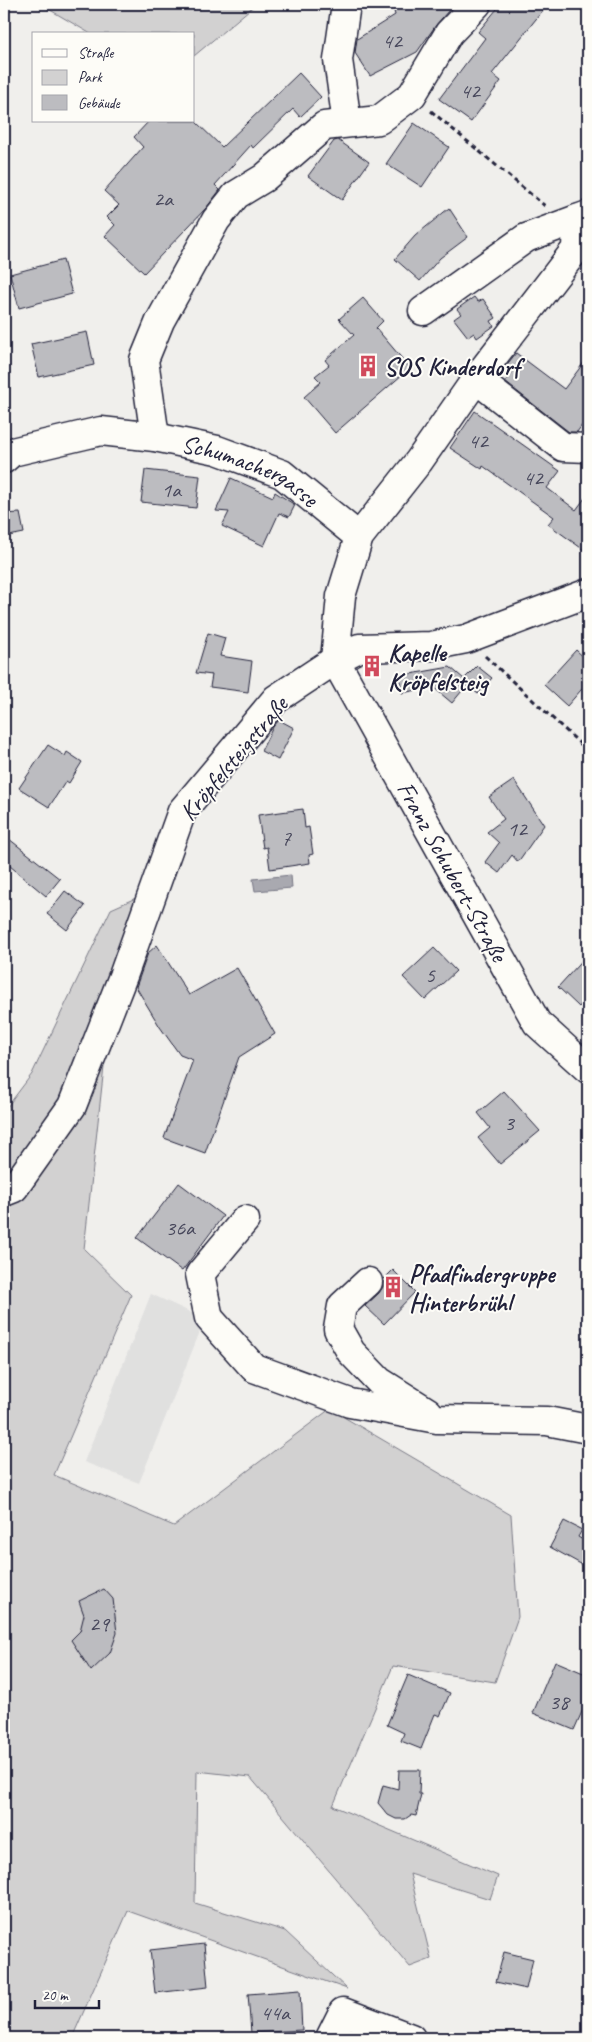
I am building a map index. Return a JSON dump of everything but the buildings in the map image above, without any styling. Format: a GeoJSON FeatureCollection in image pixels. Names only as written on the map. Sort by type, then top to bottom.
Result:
{"type":"FeatureCollection","features":[{"type":"Feature","properties":{"kind":"street"},"geometry":{"type":"LineString","coordinates":[[346,4],[338,60],[347,123]]}},
{"type":"Feature","properties":{"kind":"street"},"geometry":{"type":"LineString","coordinates":[[155,436],[144,360],[160,321],[216,220],[236,195],[264,178],[324,126],[378,120],[412,95],[449,33],[477,4]]}},
{"type":"Feature","properties":{"kind":"street"},"geometry":{"type":"LineString","coordinates":[[423,311],[526,238],[583,217]]}},
{"type":"Feature","properties":{"kind":"street"},"geometry":{"type":"LineString","coordinates":[[335,660],[341,596],[359,537],[419,461],[476,380],[576,250],[583,217]]}},
{"type":"Feature","properties":{"kind":"street"},"geometry":{"type":"LineString","coordinates":[[476,380],[563,447],[588,448]]}},
{"type":"Feature","properties":{"kind":"street","name":"Schumachergasse"},"geometry":{"type":"LineString","coordinates":[[4,459],[12,452],[101,431],[155,436],[217,450],[282,474],[359,537]]}},
{"type":"Feature","properties":{"kind":"street","name":"Kröpfelsteigstraße"},"geometry":{"type":"LineString","coordinates":[[4,1192],[14,1188],[72,1106],[123,976],[182,811],[276,699],[335,660],[359,648],[431,646],[466,639],[588,593]]}},
{"type":"Feature","properties":{"kind":"street","name":"Franz Schubert-Straße"},"geometry":{"type":"LineString","coordinates":[[335,660],[537,1023],[588,1067]]}},
{"type":"Feature","properties":{"kind":"street"},"geometry":{"type":"LineString","coordinates":[[245,1220],[200,1274],[208,1318],[254,1368],[350,1403],[437,1419],[547,1421],[588,1430]]}},
{"type":"Feature","properties":{"kind":"street"},"geometry":{"type":"LineString","coordinates":[[368,1282],[342,1306],[338,1329],[351,1352],[378,1381],[437,1419]]}},
{"type":"Feature","properties":{"kind":"street"},"geometry":{"type":"LineString","coordinates":[[330,2038],[343,2012],[411,2038]]}},
{"type":"Feature","properties":{"kind":"path"},"geometry":{"type":"LineString","coordinates":[[412,95],[555,214],[583,217]]}},
{"type":"Feature","properties":{"kind":"path"},"geometry":{"type":"LineString","coordinates":[[466,639],[588,751]]}},
{"type":"Feature","properties":{"kind":"shaded area"},"geometry":{"type":"Polygon","coordinates":[[[291,875],[292,888],[255,891],[253,879],[291,875]]]}},
{"type":"Feature","properties":{"kind":"shaded area"},"geometry":{"type":"Polygon","coordinates":[[[151,1294],[205,1319],[139,1483],[84,1462],[151,1294]]]}},
{"type":"Feature","properties":{"kind":"green space"},"geometry":{"type":"Polygon","coordinates":[[[40,4],[256,4],[195,55],[195,32],[88,32],[40,4]]]}},
{"type":"Feature","properties":{"kind":"green space"},"geometry":{"type":"Polygon","coordinates":[[[147,893],[114,976],[84,1249],[131,1295],[54,1475],[174,1526],[330,1409],[511,1515],[518,1617],[495,1682],[393,1666],[333,1806],[498,1876],[490,1899],[410,1874],[431,1959],[410,1967],[250,1777],[197,1771],[195,1903],[285,1931],[347,1989],[128,1911],[72,2038],[4,2038],[4,1111],[32,1074],[111,909],[147,893]]]}},
{"type":"Feature","properties":{"kind":"place","name":"SOS Kinderdorf"},"geometry":{"type":"Point","coordinates":[368,366]}},
{"type":"Feature","properties":{"kind":"place","name":"Kapelle Kröpfelsteig"},"geometry":{"type":"Point","coordinates":[372,666]}},
{"type":"Feature","properties":{"kind":"place","name":"Pfadfindergruppe Hinterbrühl"},"geometry":{"type":"Point","coordinates":[393,1287]}}]}
